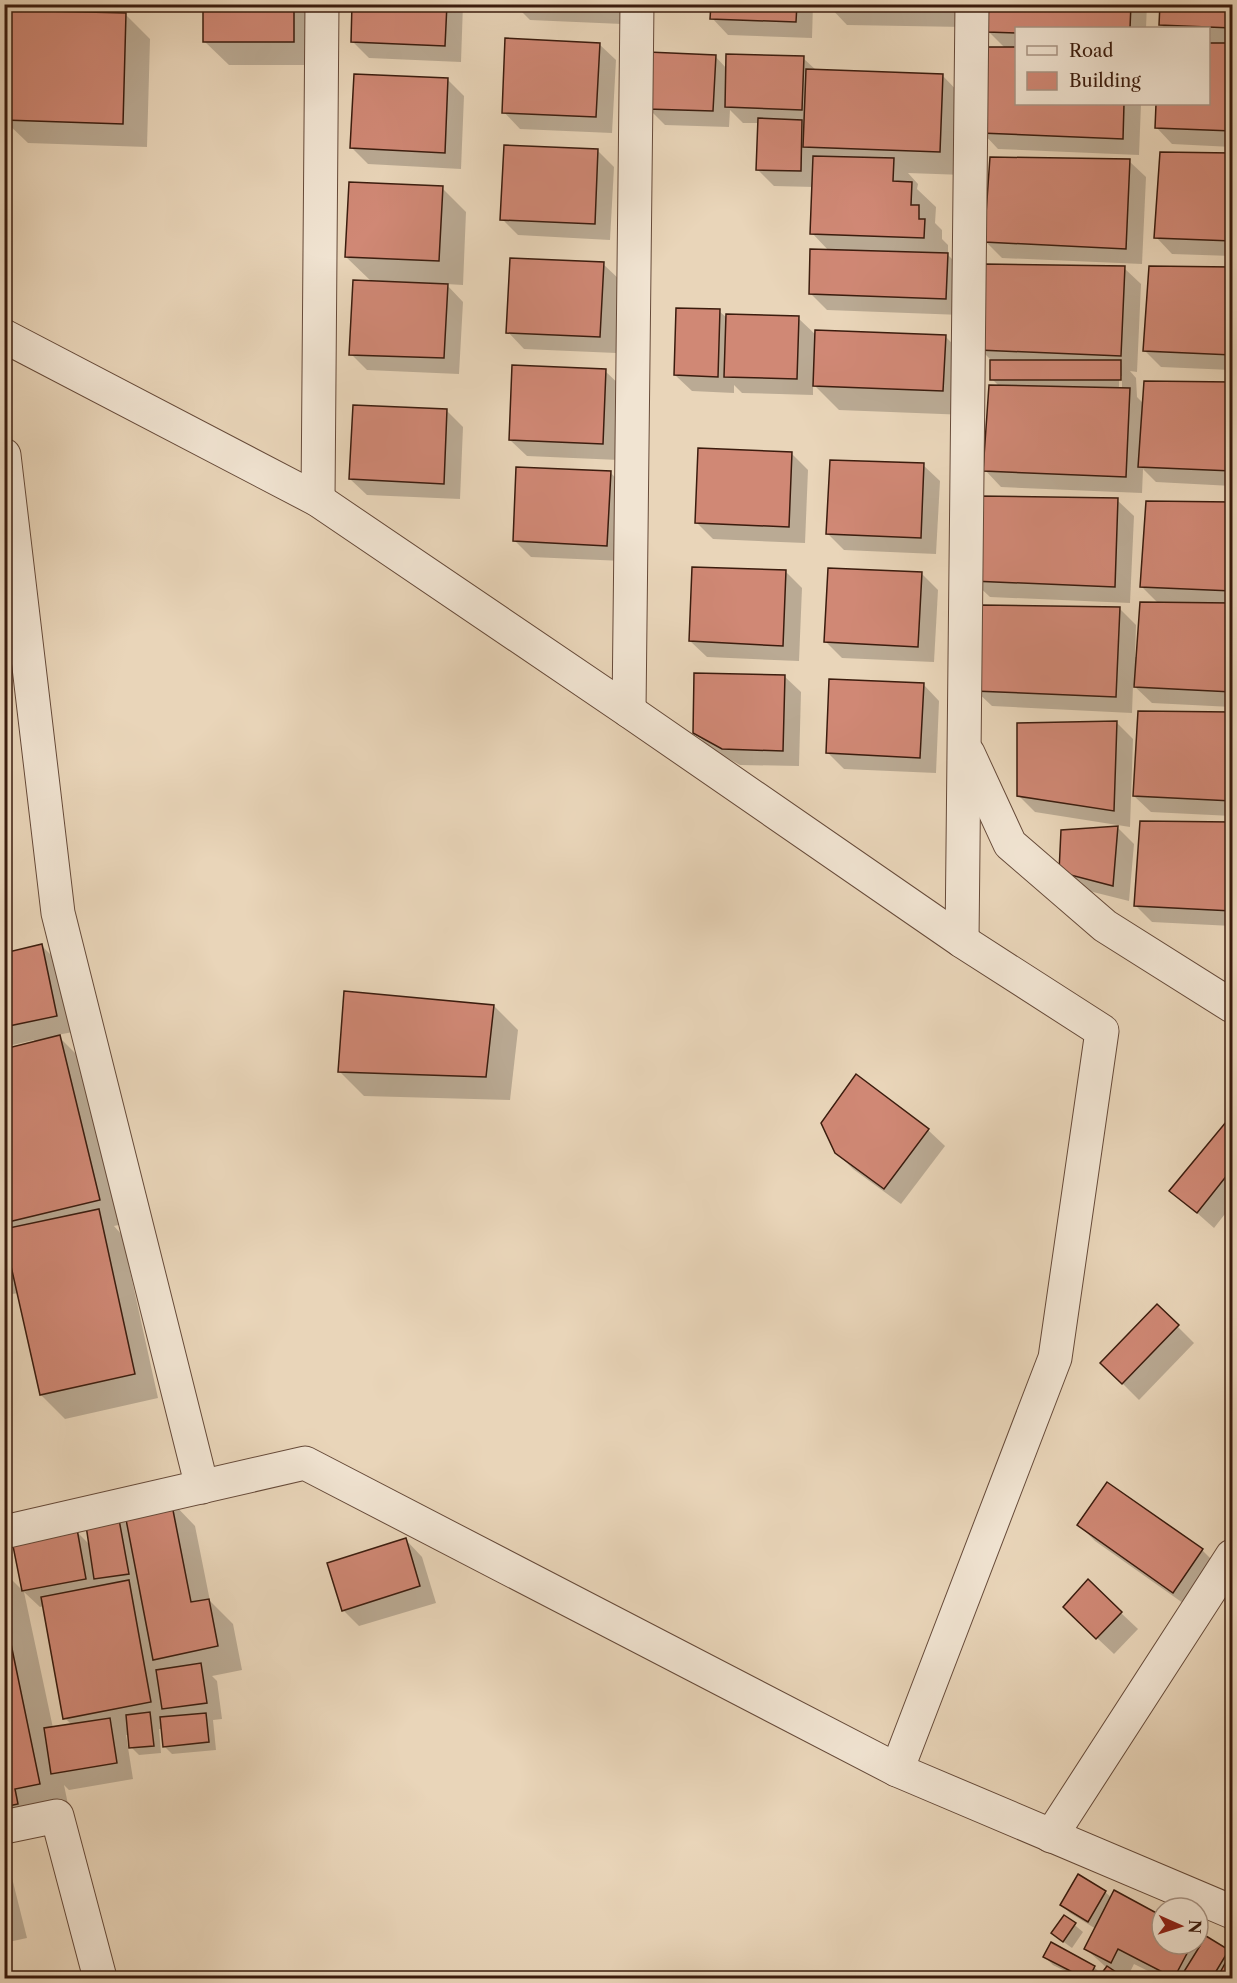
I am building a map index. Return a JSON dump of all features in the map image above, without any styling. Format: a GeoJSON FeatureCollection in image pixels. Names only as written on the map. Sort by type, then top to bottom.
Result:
{"type":"FeatureCollection","features":[{"type":"Feature","properties":{"kind":"street"},"geometry":{"type":"LineString","coordinates":[[318,500],[322,4]]}},
{"type":"Feature","properties":{"kind":"street"},"geometry":{"type":"LineString","coordinates":[[629,711],[637,4]]}},
{"type":"Feature","properties":{"kind":"street"},"geometry":{"type":"LineString","coordinates":[[962,941],[972,4]]}},
{"type":"Feature","properties":{"kind":"street"},"geometry":{"type":"LineString","coordinates":[[4,336],[318,500],[962,941],[1102,1031],[1055,1358],[897,1770]]}},
{"type":"Feature","properties":{"kind":"street"},"geometry":{"type":"LineString","coordinates":[[4,455],[58,913],[202,1487]]}},
{"type":"Feature","properties":{"kind":"street"},"geometry":{"type":"LineString","coordinates":[[964,743],[1010,844],[1105,926],[1233,1006]]}},
{"type":"Feature","properties":{"kind":"street"},"geometry":{"type":"LineString","coordinates":[[4,1532],[305,1463],[897,1770],[1233,1912]]}},
{"type":"Feature","properties":{"kind":"street"},"geometry":{"type":"LineString","coordinates":[[1051,1836],[1233,1556]]}},
{"type":"Feature","properties":{"kind":"street"},"geometry":{"type":"LineString","coordinates":[[4,1827],[57,1816],[100,1978]]}},
{"type":"Feature","properties":{"kind":"building"},"geometry":{"type":"Polygon","coordinates":[[[203,4],[294,4],[294,42],[203,42],[203,4]]]}},
{"type":"Feature","properties":{"kind":"building"},"geometry":{"type":"Polygon","coordinates":[[[352,4],[447,4],[445,46],[351,42],[352,4]]]}},
{"type":"Feature","properties":{"kind":"building"},"geometry":{"type":"Polygon","coordinates":[[[711,4],[797,4],[796,22],[710,19],[711,4]]]}},
{"type":"Feature","properties":{"kind":"building"},"geometry":{"type":"Polygon","coordinates":[[[989,4],[1131,4],[1130,27],[1015,27],[1015,33],[987,32],[989,4]]]}},
{"type":"Feature","properties":{"kind":"building"},"geometry":{"type":"Polygon","coordinates":[[[1160,4],[1232,4],[1232,28],[1159,25],[1160,4]]]}},
{"type":"Feature","properties":{"kind":"building"},"geometry":{"type":"Polygon","coordinates":[[[5,10],[126,13],[123,124],[4,120],[5,10]]]}},
{"type":"Feature","properties":{"kind":"building"},"geometry":{"type":"Polygon","coordinates":[[[505,38],[600,43],[596,117],[502,113],[505,38]]]}},
{"type":"Feature","properties":{"kind":"building"},"geometry":{"type":"Polygon","coordinates":[[[1210,43],[1232,43],[1232,131],[1155,128],[1156,105],[1210,105],[1210,43]]]}},
{"type":"Feature","properties":{"kind":"building"},"geometry":{"type":"Polygon","coordinates":[[[986,47],[1015,47],[1015,105],[1124,105],[1123,139],[980,133],[986,47]]]}},
{"type":"Feature","properties":{"kind":"building"},"geometry":{"type":"Polygon","coordinates":[[[648,52],[716,55],[713,111],[647,109],[648,52]]]}},
{"type":"Feature","properties":{"kind":"building"},"geometry":{"type":"Polygon","coordinates":[[[726,54],[804,56],[802,110],[725,107],[726,54]]]}},
{"type":"Feature","properties":{"kind":"building"},"geometry":{"type":"Polygon","coordinates":[[[806,69],[943,74],[940,152],[803,147],[806,69]]]}},
{"type":"Feature","properties":{"kind":"building"},"geometry":{"type":"Polygon","coordinates":[[[354,74],[448,78],[445,153],[350,148],[354,74]]]}},
{"type":"Feature","properties":{"kind":"building"},"geometry":{"type":"Polygon","coordinates":[[[758,118],[802,120],[801,171],[756,170],[758,118]]]}},
{"type":"Feature","properties":{"kind":"building"},"geometry":{"type":"Polygon","coordinates":[[[504,145],[598,149],[595,224],[500,220],[504,145]]]}},
{"type":"Feature","properties":{"kind":"building"},"geometry":{"type":"Polygon","coordinates":[[[1160,152],[1232,153],[1232,241],[1154,238],[1160,152]]]}},
{"type":"Feature","properties":{"kind":"building"},"geometry":{"type":"Polygon","coordinates":[[[813,156],[894,158],[893,181],[912,182],[911,205],[919,205],[919,219],[925,219],[924,238],[810,234],[813,156]]]}},
{"type":"Feature","properties":{"kind":"building"},"geometry":{"type":"Polygon","coordinates":[[[990,157],[1130,159],[1126,249],[984,242],[990,157]]]}},
{"type":"Feature","properties":{"kind":"building"},"geometry":{"type":"Polygon","coordinates":[[[349,182],[443,186],[439,261],[345,257],[349,182]]]}},
{"type":"Feature","properties":{"kind":"building"},"geometry":{"type":"Polygon","coordinates":[[[810,249],[948,253],[946,299],[809,294],[810,249]]]}},
{"type":"Feature","properties":{"kind":"building"},"geometry":{"type":"Polygon","coordinates":[[[510,258],[604,262],[600,337],[506,333],[510,258]]]}},
{"type":"Feature","properties":{"kind":"building"},"geometry":{"type":"Polygon","coordinates":[[[984,264],[1125,266],[1121,356],[979,350],[984,264]]]}},
{"type":"Feature","properties":{"kind":"building"},"geometry":{"type":"Polygon","coordinates":[[[1149,266],[1232,267],[1232,355],[1143,351],[1149,266]]]}},
{"type":"Feature","properties":{"kind":"building"},"geometry":{"type":"Polygon","coordinates":[[[353,280],[448,284],[444,358],[349,355],[353,280]]]}},
{"type":"Feature","properties":{"kind":"building"},"geometry":{"type":"Polygon","coordinates":[[[676,308],[720,309],[718,377],[674,375],[676,308]]]}},
{"type":"Feature","properties":{"kind":"building"},"geometry":{"type":"Polygon","coordinates":[[[726,314],[799,316],[797,379],[724,377],[726,314]]]}},
{"type":"Feature","properties":{"kind":"building"},"geometry":{"type":"Polygon","coordinates":[[[815,330],[946,335],[943,391],[813,386],[815,330]]]}},
{"type":"Feature","properties":{"kind":"building"},"geometry":{"type":"Polygon","coordinates":[[[990,360],[1121,360],[1121,380],[990,380],[990,360]]]}},
{"type":"Feature","properties":{"kind":"building"},"geometry":{"type":"Polygon","coordinates":[[[512,365],[606,369],[603,444],[509,440],[512,365]]]}},
{"type":"Feature","properties":{"kind":"building"},"geometry":{"type":"Polygon","coordinates":[[[1144,381],[1232,382],[1232,471],[1138,467],[1144,381]]]}},
{"type":"Feature","properties":{"kind":"building"},"geometry":{"type":"Polygon","coordinates":[[[989,385],[1130,388],[1126,477],[983,471],[989,385]]]}},
{"type":"Feature","properties":{"kind":"building"},"geometry":{"type":"Polygon","coordinates":[[[353,405],[447,409],[444,484],[349,479],[353,405]]]}},
{"type":"Feature","properties":{"kind":"building"},"geometry":{"type":"Polygon","coordinates":[[[698,448],[792,452],[789,527],[695,523],[698,448]]]}},
{"type":"Feature","properties":{"kind":"building"},"geometry":{"type":"Polygon","coordinates":[[[830,460],[924,463],[921,538],[826,534],[830,460]]]}},
{"type":"Feature","properties":{"kind":"building"},"geometry":{"type":"Polygon","coordinates":[[[516,467],[611,471],[607,546],[513,541],[516,467]]]}},
{"type":"Feature","properties":{"kind":"building"},"geometry":{"type":"Polygon","coordinates":[[[978,496],[1118,498],[1115,587],[972,581],[978,496]]]}},
{"type":"Feature","properties":{"kind":"building"},"geometry":{"type":"Polygon","coordinates":[[[1146,501],[1232,502],[1232,591],[1140,587],[1146,501]]]}},
{"type":"Feature","properties":{"kind":"building"},"geometry":{"type":"Polygon","coordinates":[[[692,567],[786,570],[783,646],[689,641],[692,567]]]}},
{"type":"Feature","properties":{"kind":"building"},"geometry":{"type":"Polygon","coordinates":[[[828,568],[922,572],[918,647],[824,642],[828,568]]]}},
{"type":"Feature","properties":{"kind":"building"},"geometry":{"type":"Polygon","coordinates":[[[1140,602],[1232,603],[1232,692],[1134,687],[1140,602]]]}},
{"type":"Feature","properties":{"kind":"building"},"geometry":{"type":"Polygon","coordinates":[[[980,605],[1120,607],[1116,697],[974,691],[980,605]]]}},
{"type":"Feature","properties":{"kind":"building"},"geometry":{"type":"Polygon","coordinates":[[[694,673],[785,675],[783,751],[722,749],[693,733],[694,673]]]}},
{"type":"Feature","properties":{"kind":"building"},"geometry":{"type":"Polygon","coordinates":[[[829,679],[924,683],[920,758],[826,753],[829,679]]]}},
{"type":"Feature","properties":{"kind":"building"},"geometry":{"type":"Polygon","coordinates":[[[1138,711],[1232,712],[1232,801],[1133,796],[1138,711]]]}},
{"type":"Feature","properties":{"kind":"building"},"geometry":{"type":"Polygon","coordinates":[[[1117,721],[1114,811],[1017,796],[1017,723],[1117,721]]]}},
{"type":"Feature","properties":{"kind":"building"},"geometry":{"type":"Polygon","coordinates":[[[1140,821],[1232,822],[1232,911],[1134,906],[1140,821]]]}},
{"type":"Feature","properties":{"kind":"building"},"geometry":{"type":"Polygon","coordinates":[[[1118,826],[1113,886],[1059,872],[1061,830],[1118,826]]]}},
{"type":"Feature","properties":{"kind":"building"},"geometry":{"type":"Polygon","coordinates":[[[42,944],[57,1016],[4,1027],[4,953],[42,944]]]}},
{"type":"Feature","properties":{"kind":"building"},"geometry":{"type":"Polygon","coordinates":[[[344,991],[494,1005],[486,1077],[338,1072],[344,991]]]}},
{"type":"Feature","properties":{"kind":"building"},"geometry":{"type":"Polygon","coordinates":[[[60,1035],[100,1200],[4,1223],[4,1049],[60,1035]]]}},
{"type":"Feature","properties":{"kind":"building"},"geometry":{"type":"Polygon","coordinates":[[[856,1074],[929,1129],[884,1189],[835,1153],[821,1123],[856,1074]]]}},
{"type":"Feature","properties":{"kind":"building"},"geometry":{"type":"Polygon","coordinates":[[[1226,1122],[1232,1127],[1232,1169],[1197,1213],[1169,1191],[1226,1122]]]}},
{"type":"Feature","properties":{"kind":"building"},"geometry":{"type":"Polygon","coordinates":[[[99,1209],[135,1374],[40,1395],[11,1266],[4,1267],[4,1229],[99,1209]]]}},
{"type":"Feature","properties":{"kind":"building"},"geometry":{"type":"Polygon","coordinates":[[[1157,1304],[1179,1325],[1122,1384],[1100,1363],[1157,1304]]]}},
{"type":"Feature","properties":{"kind":"building"},"geometry":{"type":"Polygon","coordinates":[[[1107,1482],[1203,1549],[1173,1593],[1077,1525],[1107,1482]]]}},
{"type":"Feature","properties":{"kind":"building"},"geometry":{"type":"Polygon","coordinates":[[[171,1500],[191,1602],[209,1599],[218,1646],[153,1660],[124,1509],[171,1500]]]}},
{"type":"Feature","properties":{"kind":"building"},"geometry":{"type":"Polygon","coordinates":[[[118,1514],[129,1574],[94,1579],[85,1519],[118,1514]]]}},
{"type":"Feature","properties":{"kind":"building"},"geometry":{"type":"Polygon","coordinates":[[[77,1529],[86,1579],[22,1591],[12,1541],[77,1529]]]}},
{"type":"Feature","properties":{"kind":"building"},"geometry":{"type":"Polygon","coordinates":[[[406,1538],[420,1586],[342,1611],[327,1563],[406,1538]]]}},
{"type":"Feature","properties":{"kind":"building"},"geometry":{"type":"Polygon","coordinates":[[[1088,1579],[1122,1612],[1096,1639],[1063,1607],[1088,1579]]]}},
{"type":"Feature","properties":{"kind":"building"},"geometry":{"type":"Polygon","coordinates":[[[129,1580],[151,1702],[63,1719],[41,1597],[129,1580]]]}},
{"type":"Feature","properties":{"kind":"building"},"geometry":{"type":"Polygon","coordinates":[[[4,1610],[40,1784],[15,1789],[18,1804],[4,1807],[4,1610]]]}},
{"type":"Feature","properties":{"kind":"building"},"geometry":{"type":"Polygon","coordinates":[[[201,1663],[207,1703],[162,1709],[156,1670],[201,1663]]]}},
{"type":"Feature","properties":{"kind":"building"},"geometry":{"type":"Polygon","coordinates":[[[150,1712],[154,1746],[129,1748],[126,1715],[150,1712]]]}},
{"type":"Feature","properties":{"kind":"building"},"geometry":{"type":"Polygon","coordinates":[[[206,1713],[209,1742],[163,1747],[160,1717],[206,1713]]]}},
{"type":"Feature","properties":{"kind":"building"},"geometry":{"type":"Polygon","coordinates":[[[110,1718],[117,1763],[51,1774],[44,1728],[110,1718]]]}},
{"type":"Feature","properties":{"kind":"building"},"geometry":{"type":"Polygon","coordinates":[[[1078,1874],[1106,1891],[1088,1922],[1060,1905],[1078,1874]]]}},
{"type":"Feature","properties":{"kind":"building"},"geometry":{"type":"Polygon","coordinates":[[[1114,1890],[1150,1910],[1150,1956],[1186,1956],[1174,1978],[1118,1949],[1111,1963],[1084,1949],[1114,1890]]]}},
{"type":"Feature","properties":{"kind":"building"},"geometry":{"type":"Polygon","coordinates":[[[1064,1915],[1076,1923],[1063,1942],[1051,1933],[1064,1915]]]}},
{"type":"Feature","properties":{"kind":"building"},"geometry":{"type":"Polygon","coordinates":[[[1210,1938],[1229,1950],[1212,1978],[1180,1978],[1194,1956],[1210,1956],[1210,1938]]]}},
{"type":"Feature","properties":{"kind":"building"},"geometry":{"type":"Polygon","coordinates":[[[1051,1942],[1095,1966],[1089,1978],[1084,1978],[1043,1957],[1051,1942]]]}},
{"type":"Feature","properties":{"kind":"building"},"geometry":{"type":"Polygon","coordinates":[[[1232,1951],[1232,1978],[1217,1978],[1232,1951]]]}},
{"type":"Feature","properties":{"kind":"building"},"geometry":{"type":"Polygon","coordinates":[[[1107,1966],[1125,1978],[1098,1978],[1107,1966]]]}}]}
